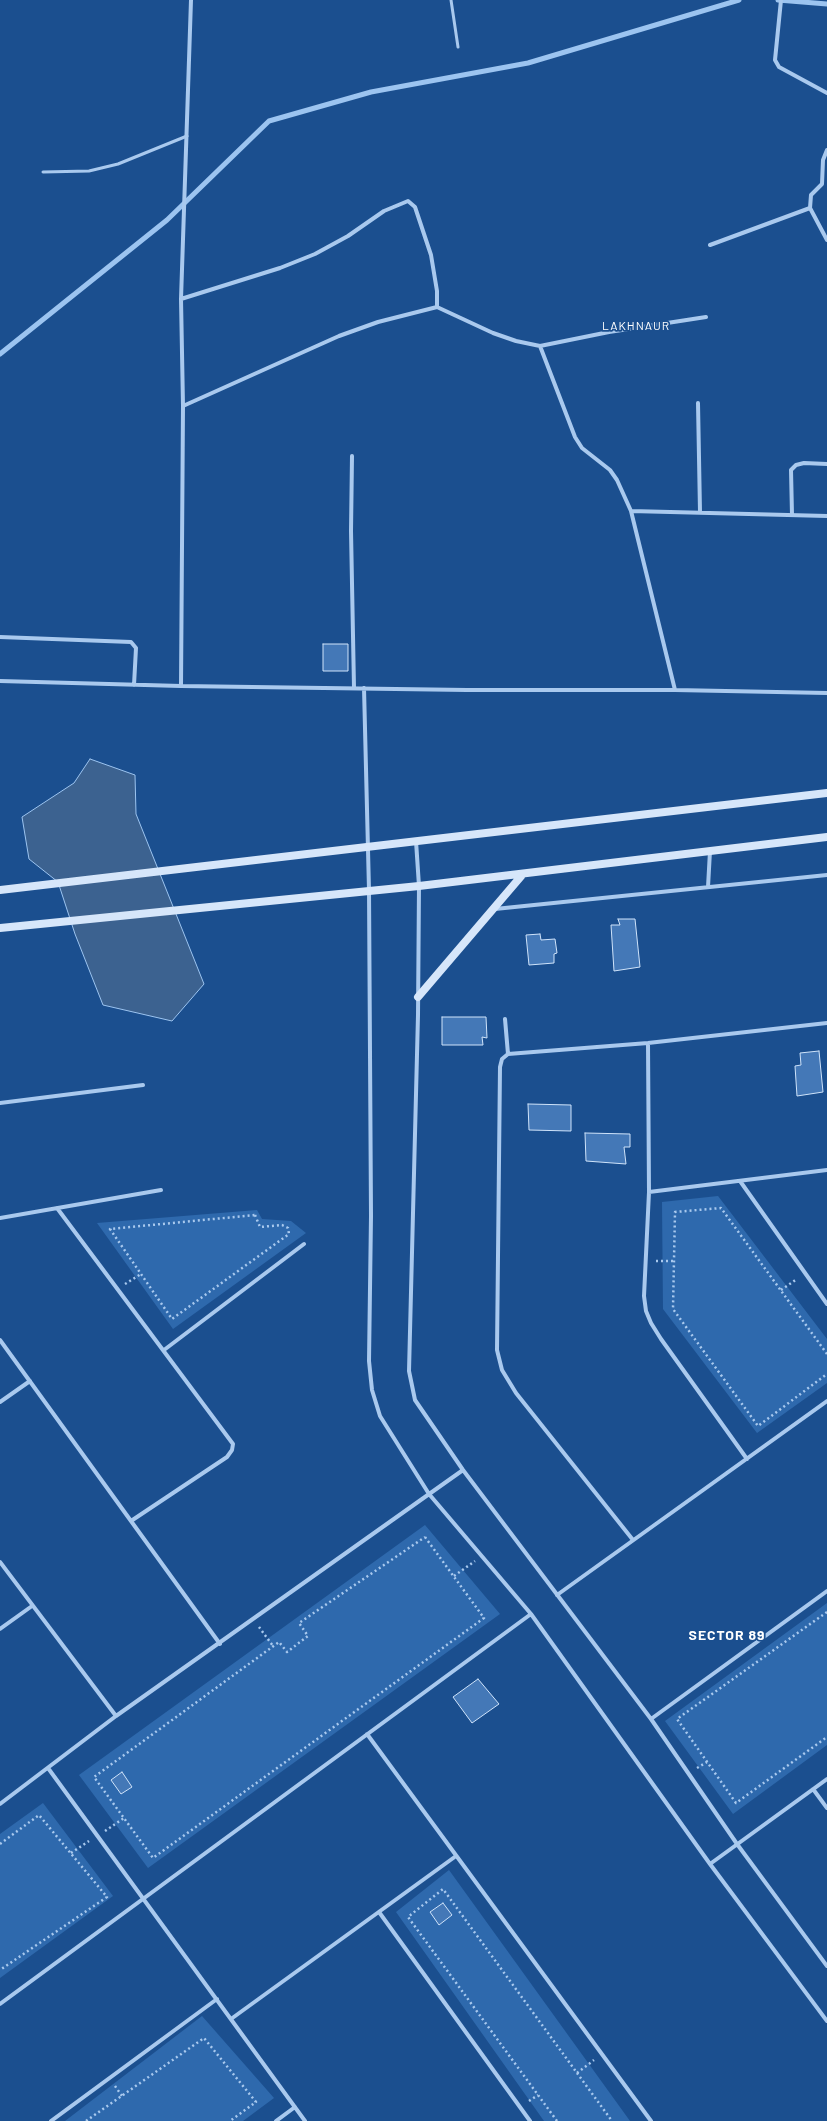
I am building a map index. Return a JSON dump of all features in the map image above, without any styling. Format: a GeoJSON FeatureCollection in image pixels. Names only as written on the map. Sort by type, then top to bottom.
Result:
{"type":"FeatureCollection","features":[{"type":"Feature","properties":{"kind":"street"},"geometry":{"type":"LineString","coordinates":[[181,686],[183,406],[181,299],[191,0]]}},
{"type":"Feature","properties":{"kind":"street"},"geometry":{"type":"LineString","coordinates":[[781,2],[775,60],[778,67],[827,93]]}},
{"type":"Feature","properties":{"kind":"street"},"geometry":{"type":"LineString","coordinates":[[827,150],[823,160],[822,184],[811,196],[810,208],[827,240]]}},
{"type":"Feature","properties":{"kind":"street"},"geometry":{"type":"LineString","coordinates":[[181,299],[280,268],[315,254],[348,236],[384,211],[408,201],[415,207],[431,255],[438,291],[437,307]]}},
{"type":"Feature","properties":{"kind":"street"},"geometry":{"type":"LineString","coordinates":[[710,245],[810,208]]}},
{"type":"Feature","properties":{"kind":"street"},"geometry":{"type":"LineString","coordinates":[[183,406],[339,336],[385,320],[437,307],[493,333],[516,341],[540,346],[609,332],[706,317]]}},
{"type":"Feature","properties":{"kind":"street"},"geometry":{"type":"LineString","coordinates":[[540,346],[576,437],[582,448],[610,470],[617,480],[630,511],[675,690]]}},
{"type":"Feature","properties":{"kind":"street"},"geometry":{"type":"LineString","coordinates":[[698,403],[700,512]]}},
{"type":"Feature","properties":{"kind":"street"},"geometry":{"type":"LineString","coordinates":[[352,456],[351,531],[354,688]]}},
{"type":"Feature","properties":{"kind":"street"},"geometry":{"type":"LineString","coordinates":[[792,515],[791,470],[796,464],[827,464]]}},
{"type":"Feature","properties":{"kind":"street"},"geometry":{"type":"LineString","coordinates":[[630,511],[827,516]]}},
{"type":"Feature","properties":{"kind":"street"},"geometry":{"type":"LineString","coordinates":[[0,637],[131,642],[136,648],[134,684]]}},
{"type":"Feature","properties":{"kind":"street"},"geometry":{"type":"LineString","coordinates":[[0,681],[181,686],[675,690],[827,693]]}},
{"type":"Feature","properties":{"kind":"street"},"geometry":{"type":"LineString","coordinates":[[364,688],[369,890],[371,1216],[369,1361],[372,1390],[383,1422],[429,1494],[531,1614],[710,1864],[827,2021]]}},
{"type":"Feature","properties":{"kind":"street"},"geometry":{"type":"LineString","coordinates":[[0,890],[827,793]]}},
{"type":"Feature","properties":{"kind":"street"},"geometry":{"type":"LineString","coordinates":[[0,928],[419,886],[827,837]]}},
{"type":"Feature","properties":{"kind":"street"},"geometry":{"type":"LineString","coordinates":[[416,840],[419,886],[418,997],[409,1371],[415,1400],[463,1470],[651,1720],[737,1844],[827,1966]]}},
{"type":"Feature","properties":{"kind":"street"},"geometry":{"type":"LineString","coordinates":[[708,886],[710,851]]}},
{"type":"Feature","properties":{"kind":"street"},"geometry":{"type":"LineString","coordinates":[[418,997],[495,909],[523,874]]}},
{"type":"Feature","properties":{"kind":"street"},"geometry":{"type":"LineString","coordinates":[[495,909],[827,875]]}},
{"type":"Feature","properties":{"kind":"street"},"geometry":{"type":"LineString","coordinates":[[505,1019],[508,1054]]}},
{"type":"Feature","properties":{"kind":"street"},"geometry":{"type":"LineString","coordinates":[[633,1540],[516,1393],[502,1370],[499,1357],[496,1326],[500,1066],[502,1060],[508,1054],[648,1043],[827,1023]]}},
{"type":"Feature","properties":{"kind":"street"},"geometry":{"type":"LineString","coordinates":[[648,1043],[648,1192],[644,1296],[646,1311],[651,1323],[747,1459]]}},
{"type":"Feature","properties":{"kind":"street"},"geometry":{"type":"LineString","coordinates":[[0,1102],[143,1085]]}},
{"type":"Feature","properties":{"kind":"street"},"geometry":{"type":"LineString","coordinates":[[648,1192],[827,1170]]}},
{"type":"Feature","properties":{"kind":"street"},"geometry":{"type":"LineString","coordinates":[[740,1181],[827,1304]]}},
{"type":"Feature","properties":{"kind":"street"},"geometry":{"type":"LineString","coordinates":[[0,1218],[161,1190]]}},
{"type":"Feature","properties":{"kind":"street"},"geometry":{"type":"LineString","coordinates":[[57,1208],[233,1444],[232,1450],[227,1457],[131,1521]]}},
{"type":"Feature","properties":{"kind":"street"},"geometry":{"type":"LineString","coordinates":[[164,1350],[304,1244]]}},
{"type":"Feature","properties":{"kind":"street"},"geometry":{"type":"LineString","coordinates":[[0,1340],[220,1644]]}},
{"type":"Feature","properties":{"kind":"street"},"geometry":{"type":"LineString","coordinates":[[0,1402],[30,1381]]}},
{"type":"Feature","properties":{"kind":"street"},"geometry":{"type":"LineString","coordinates":[[557,1595],[827,1401]]}},
{"type":"Feature","properties":{"kind":"street"},"geometry":{"type":"LineString","coordinates":[[0,1804],[116,1716],[220,1644],[463,1470]]}},
{"type":"Feature","properties":{"kind":"street"},"geometry":{"type":"LineString","coordinates":[[0,1562],[116,1716]]}},
{"type":"Feature","properties":{"kind":"street"},"geometry":{"type":"LineString","coordinates":[[651,1720],[827,1591]]}},
{"type":"Feature","properties":{"kind":"street"},"geometry":{"type":"LineString","coordinates":[[0,1629],[32,1606]]}},
{"type":"Feature","properties":{"kind":"street"},"geometry":{"type":"LineString","coordinates":[[0,2004],[531,1614]]}},
{"type":"Feature","properties":{"kind":"street"},"geometry":{"type":"LineString","coordinates":[[367,1734],[651,2121]]}},
{"type":"Feature","properties":{"kind":"street"},"geometry":{"type":"LineString","coordinates":[[48,1768],[305,2121]]}},
{"type":"Feature","properties":{"kind":"street"},"geometry":{"type":"LineString","coordinates":[[710,1864],[827,1779]]}},
{"type":"Feature","properties":{"kind":"street"},"geometry":{"type":"LineString","coordinates":[[813,1789],[827,1808]]}},
{"type":"Feature","properties":{"kind":"street"},"geometry":{"type":"LineString","coordinates":[[231,2019],[456,1856]]}},
{"type":"Feature","properties":{"kind":"street"},"geometry":{"type":"LineString","coordinates":[[378,1912],[530,2121]]}},
{"type":"Feature","properties":{"kind":"street"},"geometry":{"type":"LineString","coordinates":[[51,2121],[217,1999]]}},
{"type":"Feature","properties":{"kind":"street"},"geometry":{"type":"LineString","coordinates":[[276,2121],[295,2107]]}},
{"type":"Feature","properties":{"kind":"lane"},"geometry":{"type":"LineString","coordinates":[[451,0],[458,47]]}},
{"type":"Feature","properties":{"kind":"lane"},"geometry":{"type":"LineString","coordinates":[[43,172],[89,171],[118,164],[187,136]]}},
{"type":"Feature","properties":{"kind":"path"},"geometry":{"type":"LineString","coordinates":[[827,1354],[721,1208],[675,1212],[673,1309],[758,1426],[827,1374]]}},
{"type":"Feature","properties":{"kind":"path"},"geometry":{"type":"LineString","coordinates":[[255,1215],[260,1226],[282,1225],[288,1228],[289,1234],[172,1319],[141,1274],[110,1229],[255,1215]]}},
{"type":"Feature","properties":{"kind":"path"},"geometry":{"type":"LineString","coordinates":[[646,1261],[674,1261]]}},
{"type":"Feature","properties":{"kind":"path"},"geometry":{"type":"LineString","coordinates":[[118,1288],[141,1274]]}},
{"type":"Feature","properties":{"kind":"path"},"geometry":{"type":"LineString","coordinates":[[781,1290],[806,1274]]}},
{"type":"Feature","properties":{"kind":"path"},"geometry":{"type":"LineString","coordinates":[[425,1537],[454,1576],[484,1618],[153,1858],[94,1777],[279,1642],[287,1652],[308,1636],[299,1623],[425,1537]]}},
{"type":"Feature","properties":{"kind":"path"},"geometry":{"type":"LineString","coordinates":[[454,1576],[482,1556]]}},
{"type":"Feature","properties":{"kind":"path"},"geometry":{"type":"LineString","coordinates":[[827,1612],[677,1720],[736,1803],[827,1737]]}},
{"type":"Feature","properties":{"kind":"path"},"geometry":{"type":"LineString","coordinates":[[253,1620],[273,1646]]}},
{"type":"Feature","properties":{"kind":"path"},"geometry":{"type":"LineString","coordinates":[[0,1844],[39,1815],[107,1897],[0,1970]]}},
{"type":"Feature","properties":{"kind":"path"},"geometry":{"type":"LineString","coordinates":[[71,1853],[124,1818]]}},
{"type":"Feature","properties":{"kind":"path"},"geometry":{"type":"LineString","coordinates":[[557,2121],[408,1917],[443,1889],[612,2121]]}},
{"type":"Feature","properties":{"kind":"path"},"geometry":{"type":"LineString","coordinates":[[86,2121],[204,2038],[256,2102],[230,2121]]}},
{"type":"Feature","properties":{"kind":"path"},"geometry":{"type":"LineString","coordinates":[[577,2073],[602,2054]]}},
{"type":"Feature","properties":{"kind":"shaded area"},"geometry":{"type":"Polygon","coordinates":[[[90,759],[135,775],[136,814],[204,984],[172,1021],[103,1005],[75,934],[58,882],[29,859],[22,817],[74,783],[90,759]]]}},
{"type":"Feature","properties":{"kind":"shaded area"},"geometry":{"type":"Polygon","coordinates":[[[718,1196],[827,1339],[827,1383],[757,1433],[663,1309],[662,1202],[718,1196]]]}},
{"type":"Feature","properties":{"kind":"shaded area"},"geometry":{"type":"Polygon","coordinates":[[[257,1210],[262,1219],[291,1221],[306,1233],[173,1329],[97,1223],[257,1210]]]}},
{"type":"Feature","properties":{"kind":"shaded area"},"geometry":{"type":"Polygon","coordinates":[[[425,1525],[500,1614],[148,1868],[79,1775],[425,1525]]]}},
{"type":"Feature","properties":{"kind":"shaded area"},"geometry":{"type":"Polygon","coordinates":[[[827,1603],[827,1745],[733,1814],[665,1721],[827,1603]]]}},
{"type":"Feature","properties":{"kind":"shaded area"},"geometry":{"type":"Polygon","coordinates":[[[43,1803],[113,1896],[0,1978],[0,1834],[43,1803]]]}},
{"type":"Feature","properties":{"kind":"shaded area"},"geometry":{"type":"Polygon","coordinates":[[[449,1870],[630,2121],[544,2121],[396,1912],[449,1870]]]}},
{"type":"Feature","properties":{"kind":"shaded area"},"geometry":{"type":"Polygon","coordinates":[[[202,2016],[274,2098],[243,2121],[65,2121],[202,2016]]]}},
{"type":"Feature","properties":{"kind":"building"},"geometry":{"type":"Polygon","coordinates":[[[323,644],[348,644],[348,671],[323,671],[323,644]]]}},
{"type":"Feature","properties":{"kind":"building"},"geometry":{"type":"Polygon","coordinates":[[[618,919],[635,919],[640,967],[614,971],[611,925],[620,925],[618,919]]]}},
{"type":"Feature","properties":{"kind":"building"},"geometry":{"type":"Polygon","coordinates":[[[540,934],[541,940],[555,939],[557,953],[554,954],[554,963],[529,965],[526,935],[540,934]]]}},
{"type":"Feature","properties":{"kind":"building"},"geometry":{"type":"Polygon","coordinates":[[[442,1017],[486,1017],[487,1038],[482,1037],[483,1045],[442,1045],[442,1017]]]}},
{"type":"Feature","properties":{"kind":"building"},"geometry":{"type":"Polygon","coordinates":[[[819,1051],[823,1092],[797,1096],[795,1066],[801,1065],[800,1053],[819,1051]]]}},
{"type":"Feature","properties":{"kind":"building"},"geometry":{"type":"Polygon","coordinates":[[[528,1104],[571,1105],[571,1131],[529,1130],[528,1104]]]}},
{"type":"Feature","properties":{"kind":"building"},"geometry":{"type":"Polygon","coordinates":[[[585,1133],[630,1134],[630,1147],[624,1147],[626,1164],[586,1161],[585,1133]]]}},
{"type":"Feature","properties":{"kind":"building"},"geometry":{"type":"Polygon","coordinates":[[[478,1679],[499,1704],[472,1723],[453,1697],[478,1679]]]}},
{"type":"Feature","properties":{"kind":"building"},"geometry":{"type":"Polygon","coordinates":[[[122,1772],[132,1787],[121,1794],[111,1780],[122,1772]]]}},
{"type":"Feature","properties":{"kind":"building"},"geometry":{"type":"Polygon","coordinates":[[[443,1903],[452,1915],[439,1925],[430,1912],[443,1903]]]}},
{"type":"Feature","properties":{"kind":"waterway"},"geometry":{"type":"LineString","coordinates":[[0,354],[167,220],[269,121],[371,92],[528,63],[739,0]]}},
{"type":"Feature","properties":{"kind":"waterway"},"geometry":{"type":"LineString","coordinates":[[778,0],[827,4]]}},
{"type":"Feature","properties":{"kind":"district","name":"LAKHNAUR"},"geometry":{"type":"Point","coordinates":[636,326]}},
{"type":"Feature","properties":{"kind":"district","name":"SECTOR 89"},"geometry":{"type":"Point","coordinates":[727,1635]}}]}
